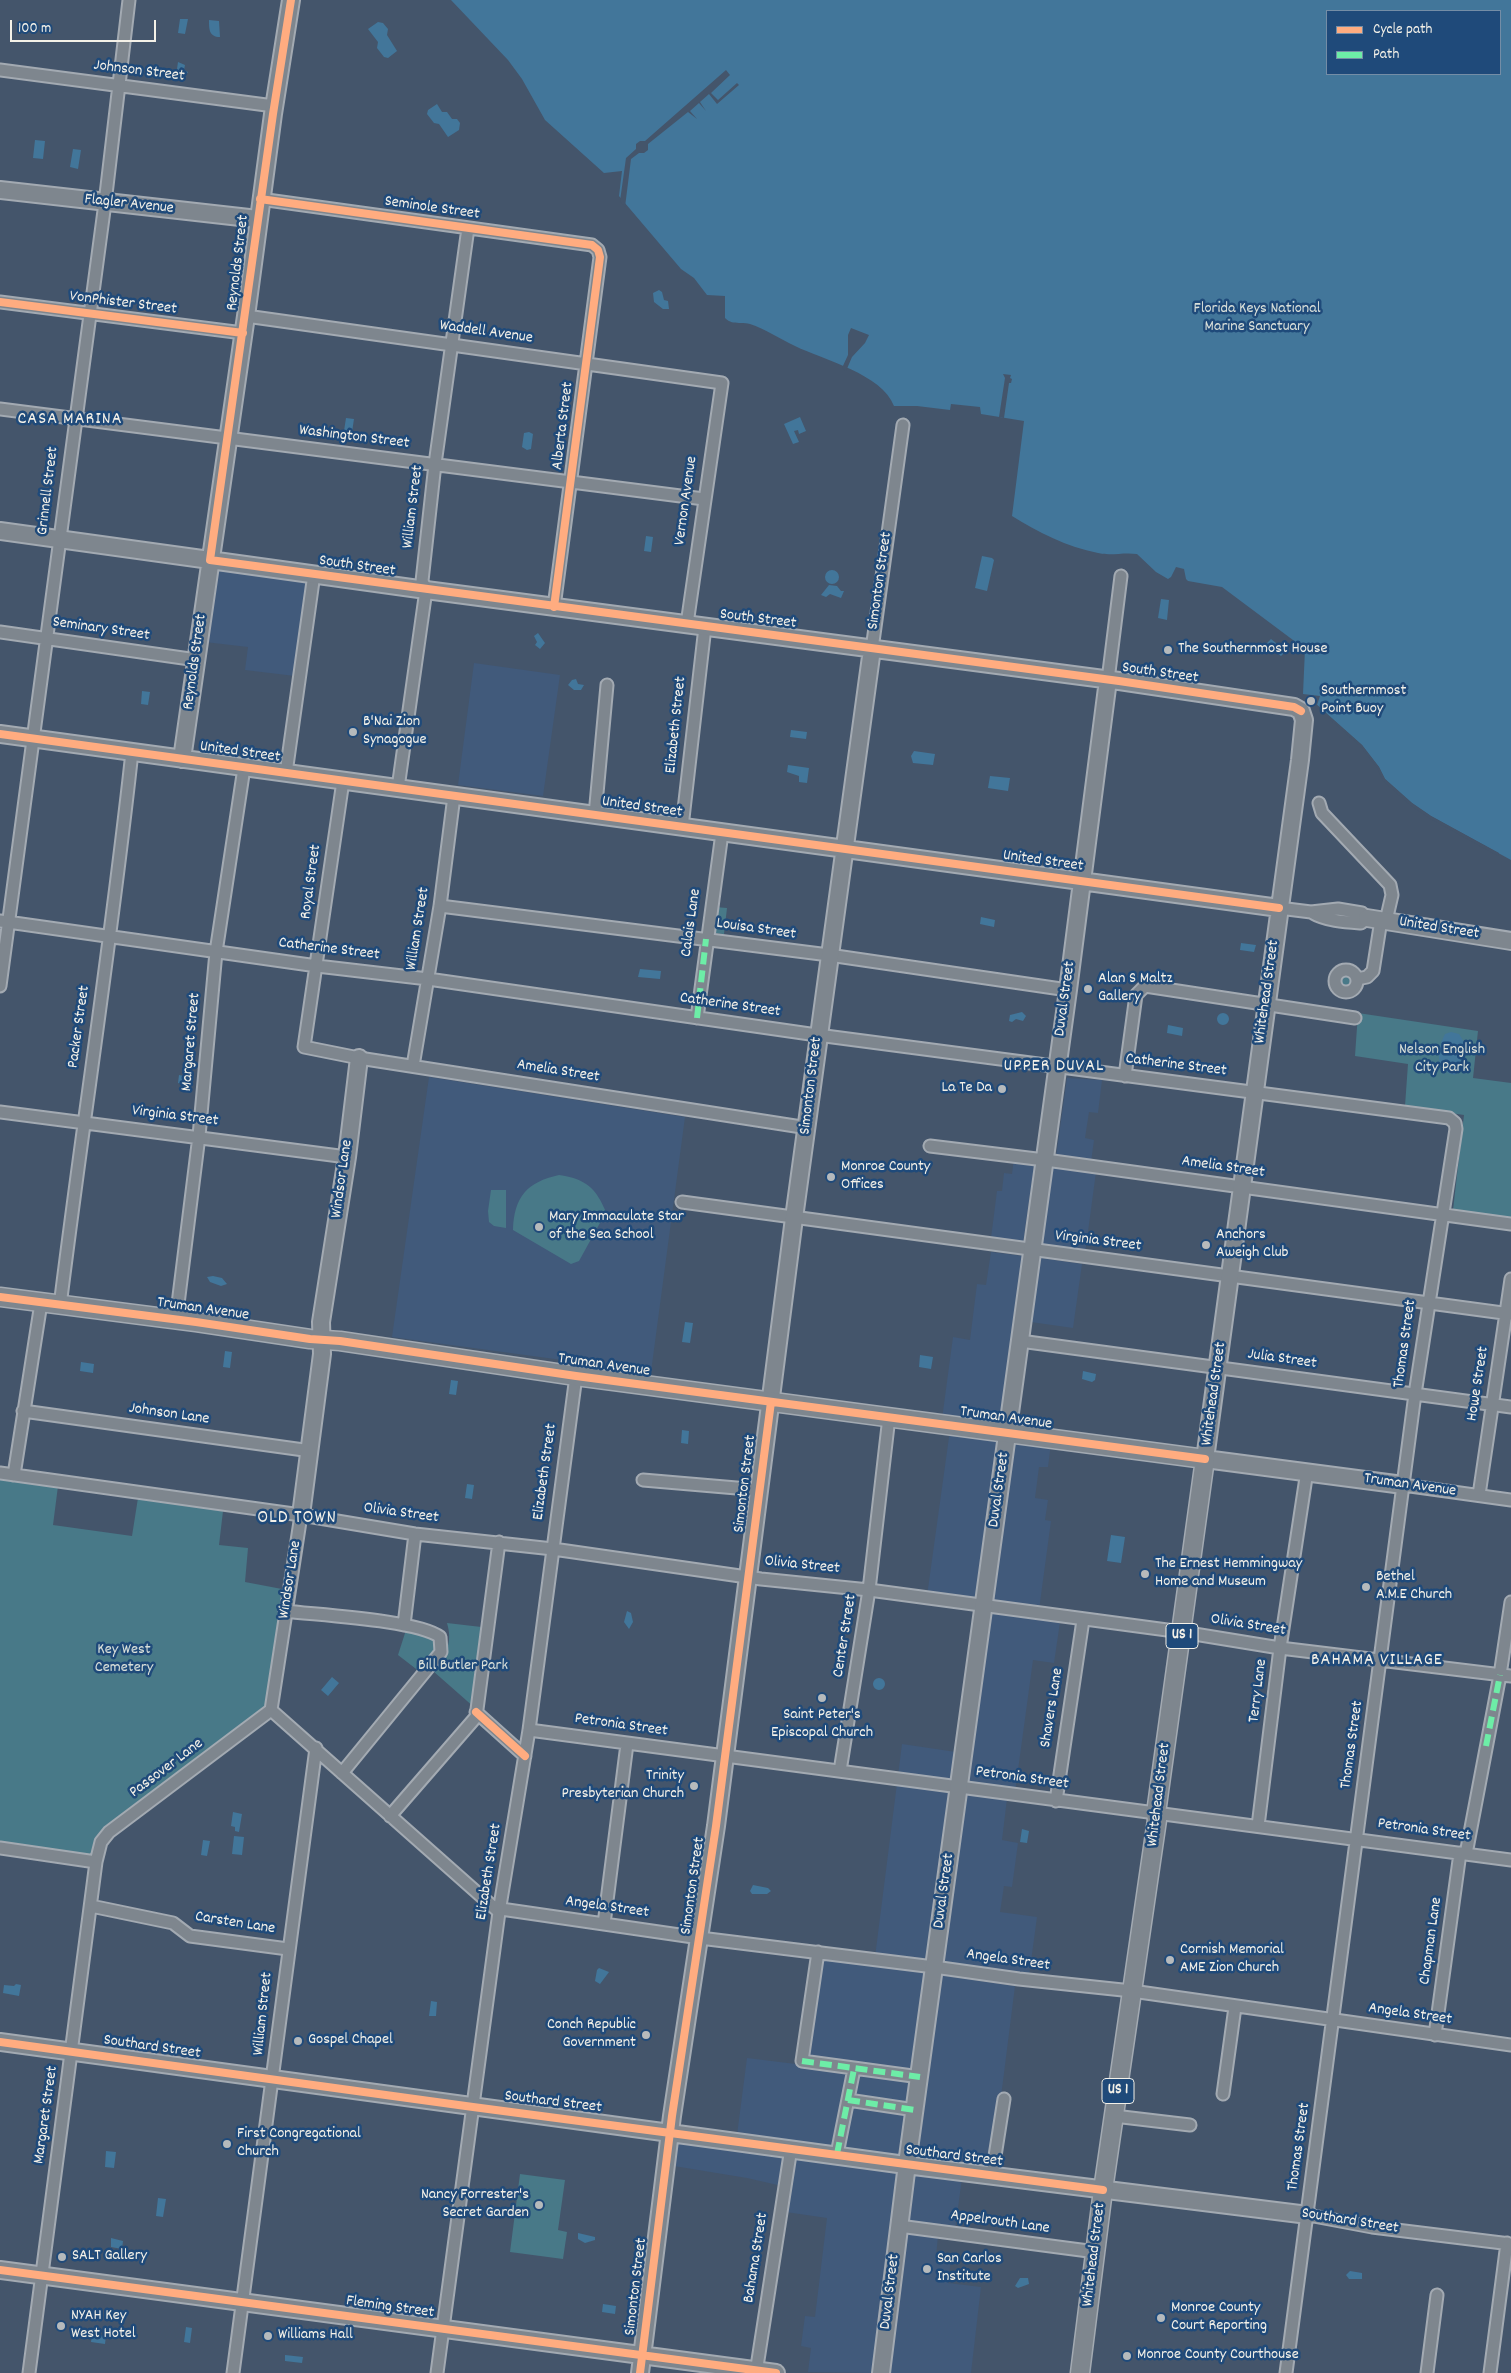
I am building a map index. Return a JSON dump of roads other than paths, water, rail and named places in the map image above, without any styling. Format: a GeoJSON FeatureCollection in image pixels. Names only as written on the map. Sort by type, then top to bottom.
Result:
{"type":"FeatureCollection","features":[{"type":"Feature","properties":{"kind":"main road","name":"Truman Avenue"},"geometry":{"type":"LineString","coordinates":[[0,1297],[321,1339],[576,1376],[1206,1459]]}},
{"type":"Feature","properties":{"kind":"main road","name":"Whitehead Street"},"geometry":{"type":"LineString","coordinates":[[1080,2373],[1103,2190],[1157,1820],[1156,1814],[1206,1459]]}},
{"type":"Feature","properties":{"kind":"street","name":"Grinnell Street"},"geometry":{"type":"LineString","coordinates":[[0,986],[4,921],[46,639],[105,203],[129,0]]}},
{"type":"Feature","properties":{"kind":"street","name":"Reynolds Street"},"geometry":{"type":"LineString","coordinates":[[182,759],[246,316],[260,199],[291,0]]}},
{"type":"Feature","properties":{"kind":"street","name":"Johnson Street"},"geometry":{"type":"LineString","coordinates":[[0,70],[274,106]]}},
{"type":"Feature","properties":{"kind":"street","name":"Flagler Avenue"},"geometry":{"type":"LineString","coordinates":[[0,190],[258,219]]}},
{"type":"Feature","properties":{"kind":"street","name":"Seminole Street"},"geometry":{"type":"LineString","coordinates":[[260,199],[592,245],[598,250]]}},
{"type":"Feature","properties":{"kind":"street","name":"William Street"},"geometry":{"type":"LineString","coordinates":[[398,788],[426,590],[422,581],[435,464],[468,228]]}},
{"type":"Feature","properties":{"kind":"street","name":"Alberta Street"},"geometry":{"type":"LineString","coordinates":[[554,607],[600,257],[598,250]]}},
{"type":"Feature","properties":{"kind":"street","name":"VonPhister Street"},"geometry":{"type":"LineString","coordinates":[[0,302],[243,333]]}},
{"type":"Feature","properties":{"kind":"street","name":"Waddell Avenue"},"geometry":{"type":"LineString","coordinates":[[246,316],[722,383]]}},
{"type":"Feature","properties":{"kind":"street","name":"Vernon Avenue"},"geometry":{"type":"LineString","coordinates":[[687,624],[722,383]]}},
{"type":"Feature","properties":{"kind":"street","name":"Washington Street"},"geometry":{"type":"LineString","coordinates":[[0,409],[704,499]]}},
{"type":"Feature","properties":{"kind":"street","name":"Simonton Street"},"geometry":{"type":"LineString","coordinates":[[640,2373],[670,2132],[700,1938],[725,1756],[843,848],[848,825],[903,424]]}},
{"type":"Feature","properties":{"kind":"street","name":"South Street"},"geometry":{"type":"LineString","coordinates":[[0,531],[426,590],[1108,680],[1294,707],[1302,711]]}},
{"type":"Feature","properties":{"kind":"street"},"geometry":{"type":"LineString","coordinates":[[286,773],[314,574]]}},
{"type":"Feature","properties":{"kind":"street","name":"Duval Street"},"geometry":{"type":"LineString","coordinates":[[881,2373],[907,2164],[1068,990],[1121,576]]}},
{"type":"Feature","properties":{"kind":"street","name":"Elizabeth Street"},"geometry":{"type":"LineString","coordinates":[[682,827],[704,627]]}},
{"type":"Feature","properties":{"kind":"street","name":"Seminary Street"},"geometry":{"type":"LineString","coordinates":[[0,632],[197,660]]}},
{"type":"Feature","properties":{"kind":"street"},"geometry":{"type":"LineString","coordinates":[[594,815],[607,685]]}},
{"type":"Feature","properties":{"kind":"street","name":"Whitehead Street"},"geometry":{"type":"LineString","coordinates":[[1206,1459],[1300,760],[1304,720],[1302,711]]}},
{"type":"Feature","properties":{"kind":"street","name":"United Street"},"geometry":{"type":"LineString","coordinates":[[0,734],[1279,908],[1311,912],[1338,909],[1362,913],[1378,920],[1511,941]]}},
{"type":"Feature","properties":{"kind":"street","name":"Packer Street"},"geometry":{"type":"LineString","coordinates":[[60,1306],[83,1123],[110,937],[132,752]]}},
{"type":"Feature","properties":{"kind":"street","name":"Margaret Street"},"geometry":{"type":"LineString","coordinates":[[176,1320],[199,1136],[216,952],[244,768]]}},
{"type":"Feature","properties":{"kind":"street","name":"Royal Street"},"geometry":{"type":"LineString","coordinates":[[304,1047],[343,781]]}},
{"type":"Feature","properties":{"kind":"street","name":"William Street"},"geometry":{"type":"LineString","coordinates":[[412,1066],[440,906],[454,796]]}},
{"type":"Feature","properties":{"kind":"street"},"geometry":{"type":"LineString","coordinates":[[1319,803],[1322,813],[1390,885],[1392,895],[1378,920],[1373,971],[1367,978],[1356,979]]}},
{"type":"Feature","properties":{"kind":"street","name":"Calais Lane"},"geometry":{"type":"LineString","coordinates":[[697,1018],[706,939],[722,833]]}},
{"type":"Feature","properties":{"kind":"street","name":"Louisa Street"},"geometry":{"type":"LineString","coordinates":[[440,906],[829,955],[1068,990]]}},
{"type":"Feature","properties":{"kind":"street","name":"Catherine Street"},"geometry":{"type":"LineString","coordinates":[[4,921],[819,1035],[1449,1118],[1455,1122]]}},
{"type":"Feature","properties":{"kind":"street"},"geometry":{"type":"LineString","coordinates":[[1125,1076],[1136,995],[1145,986],[1355,1018]]}},
{"type":"Feature","properties":{"kind":"street","name":"Amelia Street"},"geometry":{"type":"LineString","coordinates":[[304,1047],[359,1058],[808,1128]]}},
{"type":"Feature","properties":{"kind":"street","name":"Windsor Lane"},"geometry":{"type":"LineString","coordinates":[[271,1710],[311,1451],[322,1354],[321,1322],[347,1157],[359,1058]]}},
{"type":"Feature","properties":{"kind":"street","name":"Virginia Street"},"geometry":{"type":"LineString","coordinates":[[0,1112],[199,1136],[347,1157]]}},
{"type":"Feature","properties":{"kind":"street","name":"Thomas Street"},"geometry":{"type":"LineString","coordinates":[[1286,2373],[1415,1394],[1456,1128],[1455,1122]]}},
{"type":"Feature","properties":{"kind":"street","name":"Amelia Street"},"geometry":{"type":"LineString","coordinates":[[930,1146],[1511,1224]]}},
{"type":"Feature","properties":{"kind":"street","name":"Virginia Street"},"geometry":{"type":"LineString","coordinates":[[682,1202],[1509,1314]]}},
{"type":"Feature","properties":{"kind":"street","name":"Howe Street"},"geometry":{"type":"LineString","coordinates":[[1479,1495],[1492,1404],[1509,1314],[1511,1279]]}},
{"type":"Feature","properties":{"kind":"street"},"geometry":{"type":"LineString","coordinates":[[14,1475],[41,1303]]}},
{"type":"Feature","properties":{"kind":"street","name":"Julia Street"},"geometry":{"type":"LineString","coordinates":[[1020,1341],[1511,1407]]}},
{"type":"Feature","properties":{"kind":"street","name":"Elizabeth Street"},"geometry":{"type":"LineString","coordinates":[[437,2373],[500,1910],[529,1730],[576,1376]]}},
{"type":"Feature","properties":{"kind":"street","name":"Johnson Lane"},"geometry":{"type":"LineString","coordinates":[[23,1411],[311,1451]]}},
{"type":"Feature","properties":{"kind":"street","name":"Center Street"},"geometry":{"type":"LineString","coordinates":[[840,1771],[870,1590],[889,1417]]}},
{"type":"Feature","properties":{"kind":"street","name":"Truman Avenue"},"geometry":{"type":"LineString","coordinates":[[1206,1459],[1511,1500]]}},
{"type":"Feature","properties":{"kind":"street","name":"Terry Lane"},"geometry":{"type":"LineString","coordinates":[[1258,1826],[1280,1648],[1307,1472]]}},
{"type":"Feature","properties":{"kind":"street","name":"Olivia Street"},"geometry":{"type":"LineString","coordinates":[[0,1473],[301,1515],[415,1534],[499,1542],[748,1577],[870,1590],[1182,1632],[1280,1648],[1506,1676]]}},
{"type":"Feature","properties":{"kind":"street"},"geometry":{"type":"LineString","coordinates":[[643,1480],[760,1490]]}},
{"type":"Feature","properties":{"kind":"street"},"geometry":{"type":"LineString","coordinates":[[404,1625],[415,1534]]}},
{"type":"Feature","properties":{"kind":"street"},"geometry":{"type":"LineString","coordinates":[[390,1816],[476,1717],[499,1542]]}},
{"type":"Feature","properties":{"kind":"street","name":"Chapman Lane"},"geometry":{"type":"LineString","coordinates":[[1435,2035],[1463,1853],[1486,1746],[1506,1676],[1511,1602]]}},
{"type":"Feature","properties":{"kind":"street"},"geometry":{"type":"LineString","coordinates":[[285,1611],[404,1625],[432,1631],[440,1637],[441,1652],[342,1773]]}},
{"type":"Feature","properties":{"kind":"street","name":"Shavers Lane"},"geometry":{"type":"LineString","coordinates":[[1056,1801],[1084,1620]]}},
{"type":"Feature","properties":{"kind":"street"},"geometry":{"type":"LineString","coordinates":[[271,1710],[316,1748],[390,1816],[500,1910]]}},
{"type":"Feature","properties":{"kind":"street","name":"Passover Lane"},"geometry":{"type":"LineString","coordinates":[[96,1862],[101,1842],[109,1832],[271,1710]]}},
{"type":"Feature","properties":{"kind":"street"},"geometry":{"type":"LineString","coordinates":[[476,1712],[525,1756]]}},
{"type":"Feature","properties":{"kind":"street","name":"Petronia Street"},"geometry":{"type":"LineString","coordinates":[[529,1730],[1056,1801],[1357,1838],[1511,1860]]}},
{"type":"Feature","properties":{"kind":"street"},"geometry":{"type":"LineString","coordinates":[[604,1924],[627,1744]]}},
{"type":"Feature","properties":{"kind":"street","name":"William Street"},"geometry":{"type":"LineString","coordinates":[[233,2373],[274,2078],[288,1949],[316,1748]]}},
{"type":"Feature","properties":{"kind":"street"},"geometry":{"type":"LineString","coordinates":[[0,1848],[96,1862]]}},
{"type":"Feature","properties":{"kind":"street","name":"Margaret Street"},"geometry":{"type":"LineString","coordinates":[[29,2373],[96,1862]]}},
{"type":"Feature","properties":{"kind":"street","name":"Carsten Lane"},"geometry":{"type":"LineString","coordinates":[[90,1906],[173,1923],[190,1936],[288,1949]]}},
{"type":"Feature","properties":{"kind":"street","name":"Angela Street"},"geometry":{"type":"LineString","coordinates":[[500,1910],[700,1938],[934,1967],[1019,1980],[1132,1991],[1511,2045]]}},
{"type":"Feature","properties":{"kind":"street"},"geometry":{"type":"LineString","coordinates":[[818,1952],[802,2061],[920,2077]]}},
{"type":"Feature","properties":{"kind":"street"},"geometry":{"type":"LineString","coordinates":[[1224,2094],[1234,2007]]}},
{"type":"Feature","properties":{"kind":"street","name":"Southard Street"},"geometry":{"type":"LineString","coordinates":[[0,2042],[274,2078],[473,2107],[1103,2190],[1308,2215],[1372,2226],[1509,2244]]}},
{"type":"Feature","properties":{"kind":"street"},"geometry":{"type":"LineString","coordinates":[[837,2154],[854,2069]]}},
{"type":"Feature","properties":{"kind":"street"},"geometry":{"type":"LineString","coordinates":[[848,2100],[915,2110]]}},
{"type":"Feature","properties":{"kind":"street"},"geometry":{"type":"LineString","coordinates":[[992,2175],[1004,2100]]}},
{"type":"Feature","properties":{"kind":"street"},"geometry":{"type":"LineString","coordinates":[[1114,2116],[1190,2125]]}},
{"type":"Feature","properties":{"kind":"street","name":"Bahama Street"},"geometry":{"type":"LineString","coordinates":[[756,2372],[791,2148]]}},
{"type":"Feature","properties":{"kind":"street","name":"Appelrouth Lane"},"geometry":{"type":"LineString","coordinates":[[899,2226],[1096,2252]]}},
{"type":"Feature","properties":{"kind":"street"},"geometry":{"type":"LineString","coordinates":[[1490,2373],[1509,2244]]}},
{"type":"Feature","properties":{"kind":"street","name":"Fleming Street"},"geometry":{"type":"LineString","coordinates":[[0,2270],[444,2330],[642,2354],[756,2372],[776,2373]]}},
{"type":"Feature","properties":{"kind":"street"},"geometry":{"type":"LineString","coordinates":[[1427,2373],[1437,2295]]}},
{"type":"Feature","properties":{"kind":"place","name":"The Southernmost House"},"geometry":{"type":"Point","coordinates":[1168,650]}},
{"type":"Feature","properties":{"kind":"place","name":"Southernmost Point Buoy"},"geometry":{"type":"Point","coordinates":[1311,701]}},
{"type":"Feature","properties":{"kind":"place","name":"B'Nai Zion Synagogue"},"geometry":{"type":"Point","coordinates":[353,732]}},
{"type":"Feature","properties":{"kind":"place","name":"Alan S Maltz Gallery"},"geometry":{"type":"Point","coordinates":[1088,989]}},
{"type":"Feature","properties":{"kind":"place","name":"La Te Da"},"geometry":{"type":"Point","coordinates":[1002,1089]}},
{"type":"Feature","properties":{"kind":"place","name":"Monroe County Offices"},"geometry":{"type":"Point","coordinates":[831,1177]}},
{"type":"Feature","properties":{"kind":"place","name":"Mary Immaculate Star of the Sea School"},"geometry":{"type":"Point","coordinates":[539,1227]}},
{"type":"Feature","properties":{"kind":"place","name":"Anchors Aweigh Club"},"geometry":{"type":"Point","coordinates":[1206,1245]}},
{"type":"Feature","properties":{"kind":"place","name":"The Ernest Hemmingway Home and Museum"},"geometry":{"type":"Point","coordinates":[1145,1574]}},
{"type":"Feature","properties":{"kind":"place","name":"Bethel A.M.E Church"},"geometry":{"type":"Point","coordinates":[1366,1587]}},
{"type":"Feature","properties":{"kind":"place","name":"Saint Peter's Episcopal Church"},"geometry":{"type":"Point","coordinates":[822,1698]}},
{"type":"Feature","properties":{"kind":"place","name":"Trinity Presbyterian Church"},"geometry":{"type":"Point","coordinates":[694,1786]}},
{"type":"Feature","properties":{"kind":"place","name":"Cornish Memorial AME Zion Church"},"geometry":{"type":"Point","coordinates":[1170,1960]}},
{"type":"Feature","properties":{"kind":"place","name":"Conch Republic Government"},"geometry":{"type":"Point","coordinates":[646,2035]}},
{"type":"Feature","properties":{"kind":"place","name":"Gospel Chapel"},"geometry":{"type":"Point","coordinates":[298,2041]}},
{"type":"Feature","properties":{"kind":"place","name":"First Congregational Church"},"geometry":{"type":"Point","coordinates":[227,2144]}},
{"type":"Feature","properties":{"kind":"place","name":"Nancy Forrester's Secret Garden"},"geometry":{"type":"Point","coordinates":[539,2205]}},
{"type":"Feature","properties":{"kind":"place","name":"SALT Gallery"},"geometry":{"type":"Point","coordinates":[62,2257]}},
{"type":"Feature","properties":{"kind":"place","name":"San Carlos Institute"},"geometry":{"type":"Point","coordinates":[927,2269]}},
{"type":"Feature","properties":{"kind":"place","name":"Monroe County Court Reporting"},"geometry":{"type":"Point","coordinates":[1161,2318]}},
{"type":"Feature","properties":{"kind":"place","name":"NYAH Key West Hotel"},"geometry":{"type":"Point","coordinates":[61,2326]}},
{"type":"Feature","properties":{"kind":"place","name":"Williams Hall"},"geometry":{"type":"Point","coordinates":[268,2336]}},
{"type":"Feature","properties":{"kind":"place","name":"Monroe County Courthouse"},"geometry":{"type":"Point","coordinates":[1127,2356]}},
{"type":"Feature","properties":{"kind":"district","name":"CASA MARINA"},"geometry":{"type":"Point","coordinates":[70,421]}},
{"type":"Feature","properties":{"kind":"district","name":"UPPER DUVAL"},"geometry":{"type":"Point","coordinates":[1054,1068]}},
{"type":"Feature","properties":{"kind":"district","name":"OLD TOWN"},"geometry":{"type":"Point","coordinates":[297,1519]}},
{"type":"Feature","properties":{"kind":"district","name":"BAHAMA VILLAGE"},"geometry":{"type":"Point","coordinates":[1377,1662]}},
{"type":"Feature","properties":{"kind":"park label","name":"Florida Keys National Marine Sanctuary"},"geometry":{"type":"Point","coordinates":[1257,319]}},
{"type":"Feature","properties":{"kind":"park label","name":"Nelson English City Park"},"geometry":{"type":"Point","coordinates":[1442,1060]}},
{"type":"Feature","properties":{"kind":"park label","name":"Key West Cemetery"},"geometry":{"type":"Point","coordinates":[124,1660]}},
{"type":"Feature","properties":{"kind":"park label","name":"Bill Butler Park"},"geometry":{"type":"Point","coordinates":[463,1667]}}]}
